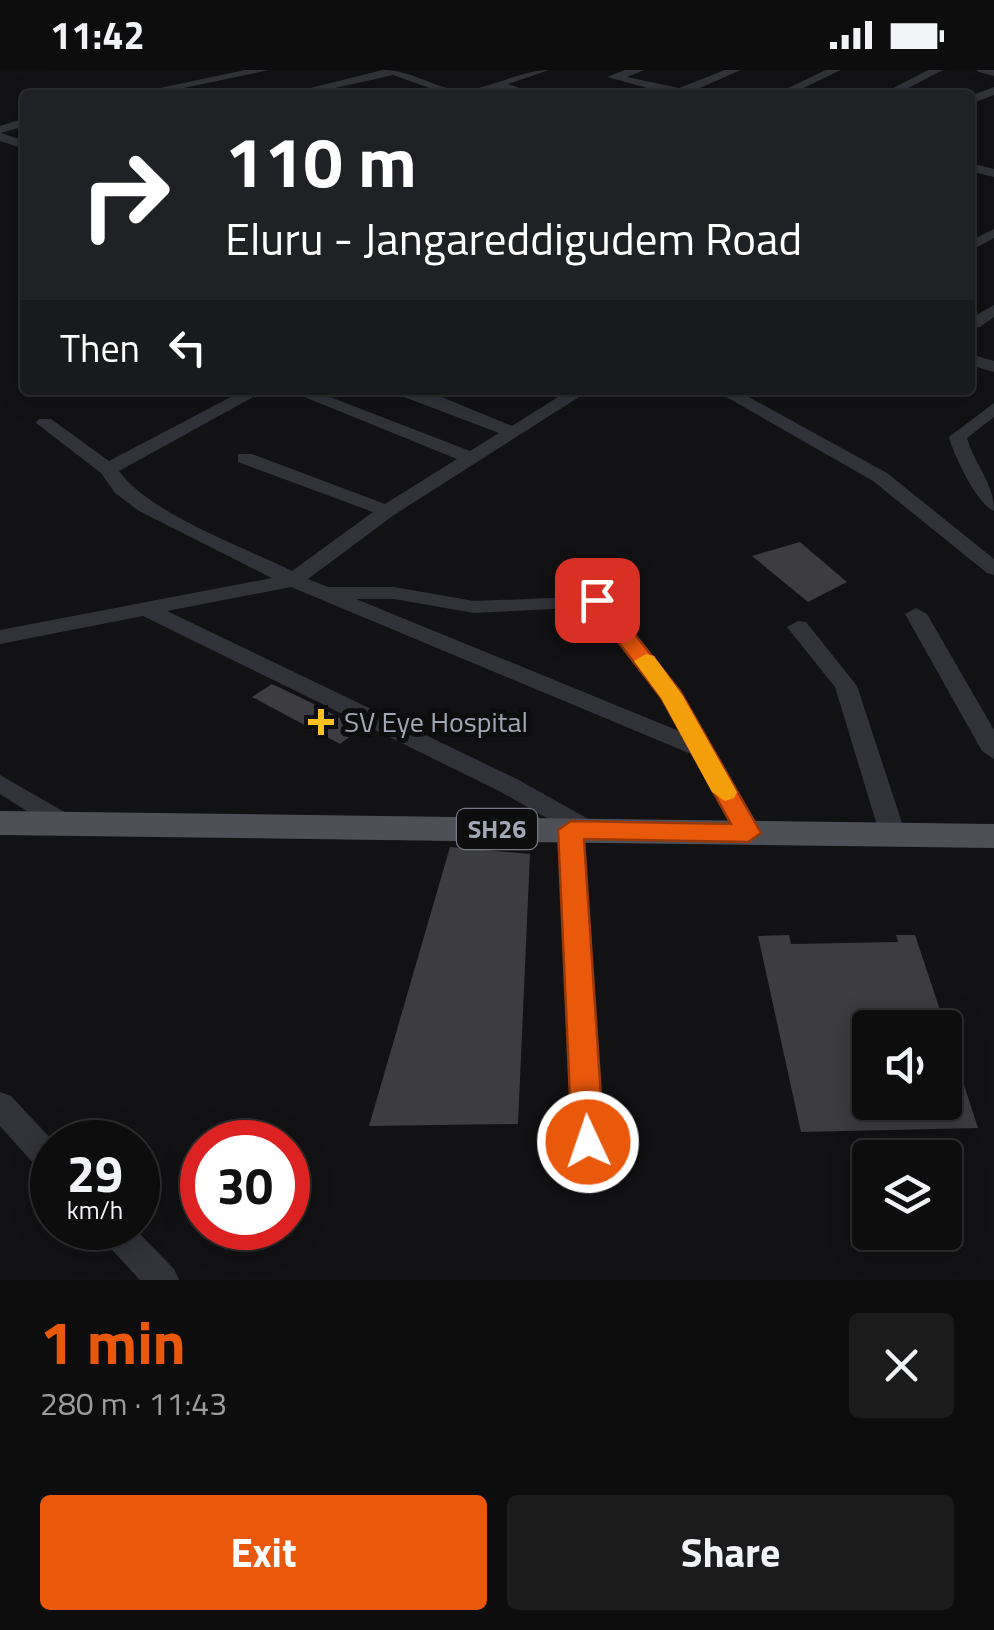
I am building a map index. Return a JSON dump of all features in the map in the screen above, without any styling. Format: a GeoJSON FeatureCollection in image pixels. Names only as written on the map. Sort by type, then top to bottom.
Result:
{"type":"FeatureCollection","features":[{"type":"Feature","properties":{"kind":"main road","name":"SH26"},"geometry":{"type":"LineString","coordinates":[[0,822],[994,836]]}},
{"type":"Feature","properties":{"kind":"street"},"geometry":{"type":"LineString","coordinates":[[192,70],[210,70]]}},
{"type":"Feature","properties":{"kind":"street"},"geometry":{"type":"LineString","coordinates":[[159,90],[263,70]]}},
{"type":"Feature","properties":{"kind":"street"},"geometry":{"type":"LineString","coordinates":[[312,90],[424,70]]}},
{"type":"Feature","properties":{"kind":"street"},"geometry":{"type":"LineString","coordinates":[[475,90],[543,70]]}},
{"type":"Feature","properties":{"kind":"street"},"geometry":{"type":"LineString","coordinates":[[692,90],[735,70]]}},
{"type":"Feature","properties":{"kind":"street"},"geometry":{"type":"LineString","coordinates":[[790,90],[833,70]]}},
{"type":"Feature","properties":{"kind":"street"},"geometry":{"type":"LineString","coordinates":[[896,90],[937,70]]}},
{"type":"Feature","properties":{"kind":"street"},"geometry":{"type":"LineString","coordinates":[[983,70],[994,72]]}},
{"type":"Feature","properties":{"kind":"street"},"geometry":{"type":"LineString","coordinates":[[397,72],[446,90]]}},
{"type":"Feature","properties":{"kind":"street"},"geometry":{"type":"LineString","coordinates":[[638,77],[672,90]]}},
{"type":"Feature","properties":{"kind":"street"},"geometry":{"type":"LineString","coordinates":[[494,84],[511,90]]}},
{"type":"Feature","properties":{"kind":"street"},"geometry":{"type":"LineString","coordinates":[[108,469],[248,395]]}},
{"type":"Feature","properties":{"kind":"street"},"geometry":{"type":"LineString","coordinates":[[309,395],[471,458]]}},
{"type":"Feature","properties":{"kind":"street"},"geometry":{"type":"LineString","coordinates":[[415,395],[512,432]]}},
{"type":"Feature","properties":{"kind":"street"},"geometry":{"type":"LineString","coordinates":[[0,637],[293,580],[387,512],[573,395]]}},
{"type":"Feature","properties":{"kind":"street"},"geometry":{"type":"LineString","coordinates":[[732,395],[880,476],[994,569]]}},
{"type":"Feature","properties":{"kind":"street"},"geometry":{"type":"LineString","coordinates":[[958,438],[994,408]]}},
{"type":"Feature","properties":{"kind":"street"},"geometry":{"type":"LineString","coordinates":[[45,423],[108,469],[122,489],[146,507],[320,592],[700,749]]}},
{"type":"Feature","properties":{"kind":"street"},"geometry":{"type":"LineString","coordinates":[[958,438],[994,432]]}},
{"type":"Feature","properties":{"kind":"street"},"geometry":{"type":"LineString","coordinates":[[958,438],[962,453],[994,505]]}},
{"type":"Feature","properties":{"kind":"street"},"geometry":{"type":"LineString","coordinates":[[245,458],[387,512]]}},
{"type":"Feature","properties":{"kind":"street"},"geometry":{"type":"LineString","coordinates":[[320,592],[394,593],[474,607],[597,600],[672,696],[748,833]]}},
{"type":"Feature","properties":{"kind":"street"},"geometry":{"type":"LineString","coordinates":[[144,608],[508,786],[580,831],[590,1181]]}},
{"type":"Feature","properties":{"kind":"street"},"geometry":{"type":"LineString","coordinates":[[916,614],[994,751]]}},
{"type":"Feature","properties":{"kind":"street"},"geometry":{"type":"LineString","coordinates":[[798,627],[846,686],[892,835]]}},
{"type":"Feature","properties":{"kind":"street"},"geometry":{"type":"LineString","coordinates":[[0,783],[64,824]]}},
{"type":"Feature","properties":{"kind":"street"},"geometry":{"type":"LineString","coordinates":[[0,1105],[30,1138]]}},
{"type":"Feature","properties":{"kind":"street"},"geometry":{"type":"LineString","coordinates":[[134,1250],[162,1280]]}},
{"type":"Feature","properties":{"kind":"building"},"geometry":{"type":"Polygon","coordinates":[[[800,542],[847,582],[808,602],[752,556],[800,542]]]}},
{"type":"Feature","properties":{"kind":"building"},"geometry":{"type":"Polygon","coordinates":[[[272,684],[360,729],[340,744],[252,697],[272,684]]]}},
{"type":"Feature","properties":{"kind":"building"},"geometry":{"type":"Polygon","coordinates":[[[450,847],[530,854],[518,1124],[369,1126],[450,847]]]}},
{"type":"Feature","properties":{"kind":"building"},"geometry":{"type":"Polygon","coordinates":[[[789,935],[791,944],[898,942],[896,935],[915,935],[940,1010],[852,1010],[852,1120],[962,1120],[962,1079],[978,1128],[801,1132],[758,936],[789,935]]]}},
{"type":"Feature","properties":{"kind":"slow traffic"},"geometry":{"type":"LineString","coordinates":[[646,661],[672,696],[725,792]]}},
{"type":"Feature","properties":{"kind":"place","name":"SV Eye Hospital"},"geometry":{"type":"Point","coordinates":[321,722]}},
{"type":"Feature","properties":{"kind":"route"},"geometry":{"type":"LineString","coordinates":[[588,1142],[571,830],[748,833],[672,696],[597,600]]}}]}
